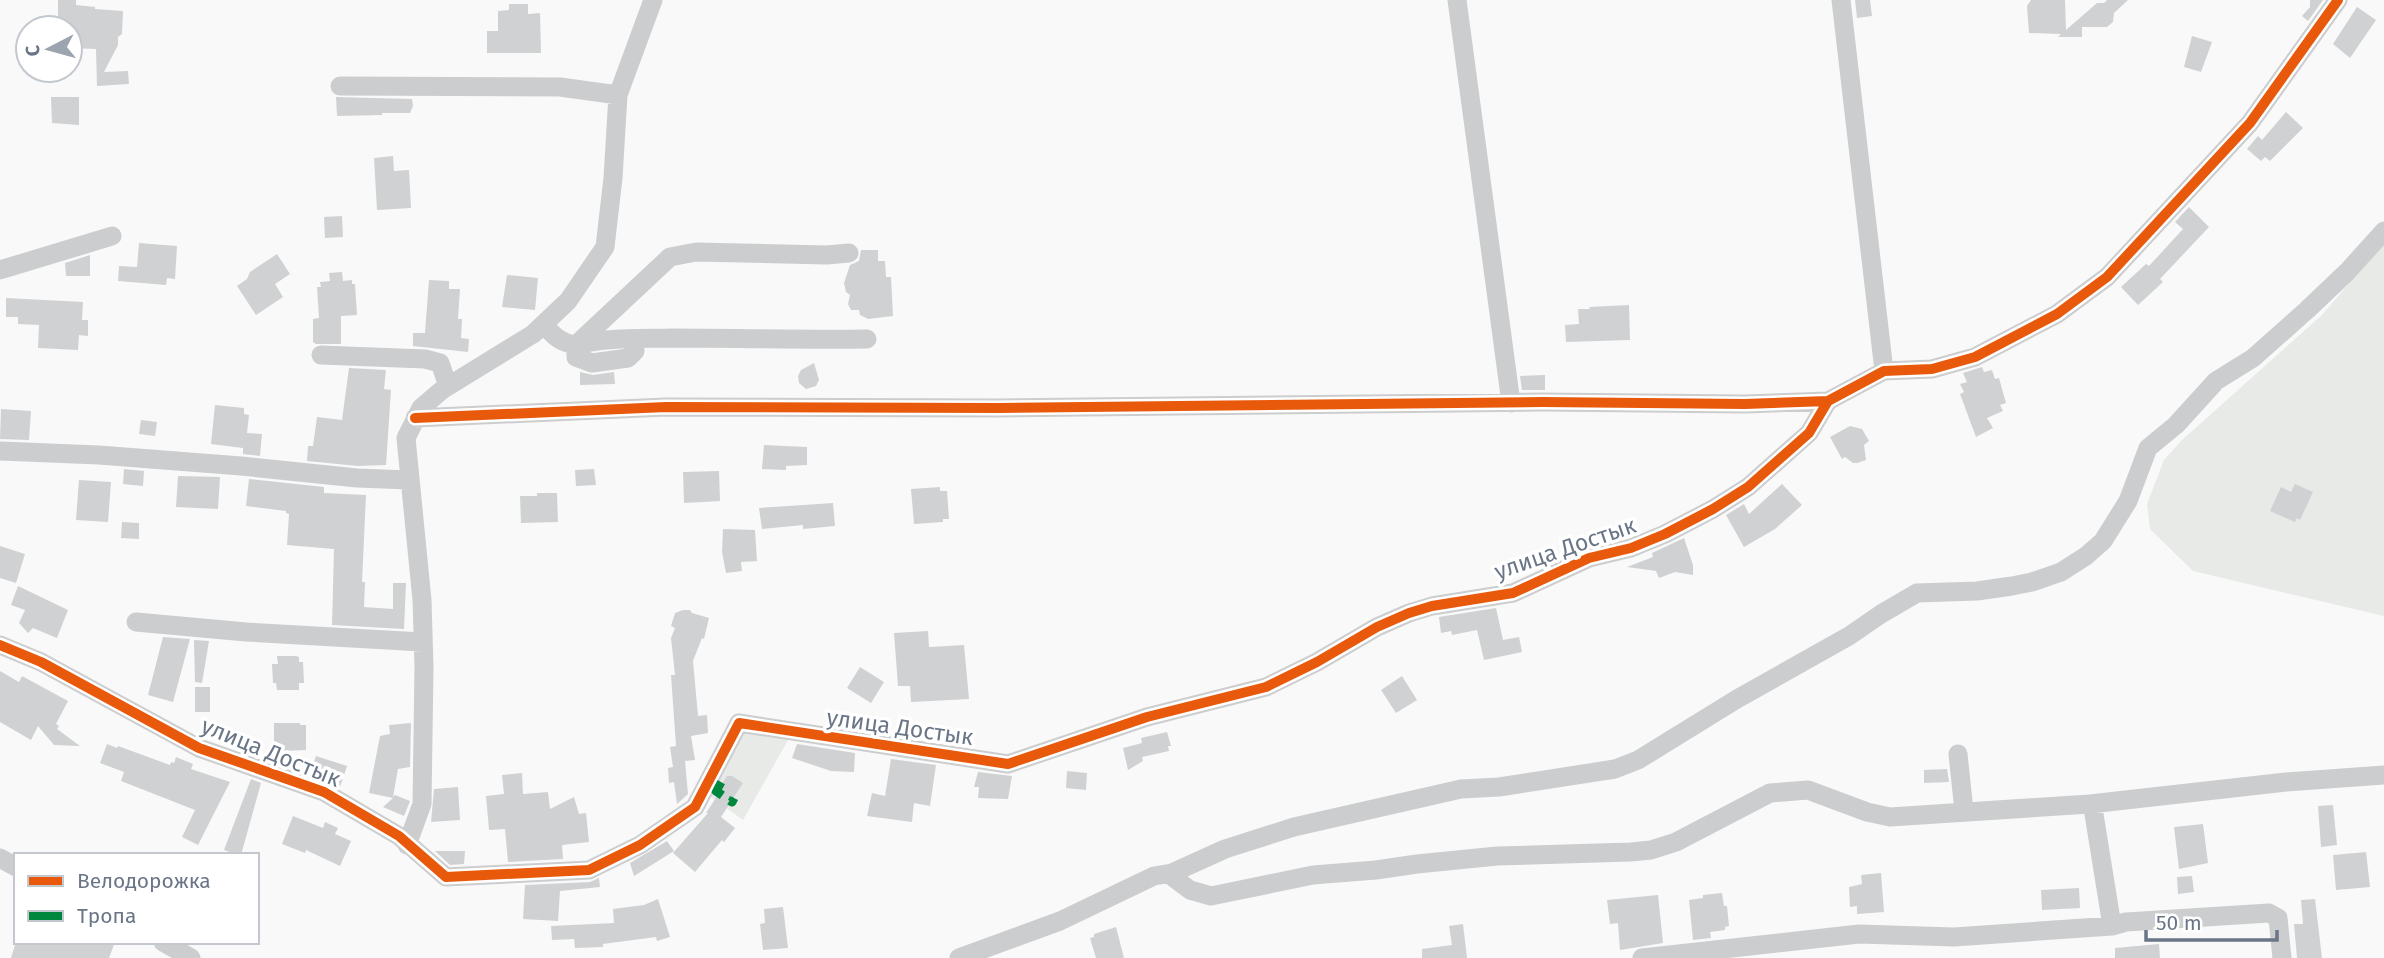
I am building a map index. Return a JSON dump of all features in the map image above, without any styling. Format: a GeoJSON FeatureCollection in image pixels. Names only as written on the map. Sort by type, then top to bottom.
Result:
{"type":"FeatureCollection","features":[{"type":"Feature","properties":{"kind":"street"},"geometry":{"type":"LineString","coordinates":[[407,845],[422,804],[424,667],[422,600],[406,438],[421,408],[448,386],[533,334],[568,301],[605,247],[618,95],[653,0]]}},
{"type":"Feature","properties":{"kind":"street"},"geometry":{"type":"LineString","coordinates":[[1457,0],[1511,402]]}},
{"type":"Feature","properties":{"kind":"street"},"geometry":{"type":"LineString","coordinates":[[1841,0],[1884,371]]}},
{"type":"Feature","properties":{"kind":"street"},"geometry":{"type":"LineString","coordinates":[[415,418],[666,407],[970,408],[1511,402],[1745,404],[1828,401],[1884,371],[1932,369],[1975,357],[2057,314],[2108,276],[2250,123],[2338,0]]}},
{"type":"Feature","properties":{"kind":"street"},"geometry":{"type":"LineString","coordinates":[[340,86],[560,87],[618,95]]}},
{"type":"Feature","properties":{"kind":"street"},"geometry":{"type":"LineString","coordinates":[[959,958],[1060,921],[1154,876],[1172,873],[1225,849],[1294,827],[1461,789],[1499,788],[1615,769],[1638,760],[1917,593],[1977,591],[2012,586],[2062,572],[2103,541],[2128,500],[2148,448],[2176,425],[2216,381],[2253,358],[2307,310],[2347,272],[2384,230]]}},
{"type":"Feature","properties":{"kind":"street"},"geometry":{"type":"LineString","coordinates":[[0,270],[112,236]]}},
{"type":"Feature","properties":{"kind":"street"},"geometry":{"type":"LineString","coordinates":[[576,345],[670,257],[696,252],[827,255],[849,253]]}},
{"type":"Feature","properties":{"kind":"street"},"geometry":{"type":"LineString","coordinates":[[544,324],[554,336],[567,344],[576,345],[596,340],[634,339],[867,339]]}},
{"type":"Feature","properties":{"kind":"street"},"geometry":{"type":"LineString","coordinates":[[321,355],[425,359],[440,363],[448,386]]}},
{"type":"Feature","properties":{"kind":"street","name":"улица Достык"},"geometry":{"type":"LineString","coordinates":[[0,646],[41,662],[199,748],[324,792],[399,836],[446,877],[589,870],[640,845],[695,807],[739,723],[1008,764],[1147,717],[1266,687],[1409,613],[1432,606],[1513,593],[1589,558],[1630,548],[1678,528],[1748,487],[1808,433],[1828,401]]}},
{"type":"Feature","properties":{"kind":"street"},"geometry":{"type":"LineString","coordinates":[[0,452],[99,455],[357,478],[409,480]]}},
{"type":"Feature","properties":{"kind":"street"},"geometry":{"type":"LineString","coordinates":[[136,622],[246,632],[422,642]]}},
{"type":"Feature","properties":{"kind":"street"},"geometry":{"type":"LineString","coordinates":[[1958,754],[1964,811]]}},
{"type":"Feature","properties":{"kind":"street"},"geometry":{"type":"LineString","coordinates":[[1172,873],[1174,878],[1190,890],[1211,896],[1313,875],[1417,864],[1497,856],[1631,852],[1676,842],[1770,793],[1808,790],[1867,812],[1890,817],[2090,804],[2286,782],[2384,775]]}},
{"type":"Feature","properties":{"kind":"street"},"geometry":{"type":"LineString","coordinates":[[2090,804],[2102,856],[2112,926]]}},
{"type":"Feature","properties":{"kind":"street"},"geometry":{"type":"LineString","coordinates":[[1642,958],[1859,934],[1954,937],[2112,926],[2126,922],[2269,914],[2278,918],[2282,958]]}},
{"type":"Feature","properties":{"kind":"street"},"geometry":{"type":"LineString","coordinates":[[166,944],[191,958]]}},
{"type":"Feature","properties":{"kind":"shaded area"},"geometry":{"type":"Polygon","coordinates":[[[2384,242],[2384,616],[2193,571],[2150,529],[2147,504],[2164,460],[2182,440],[2323,314],[2384,242]]]}},
{"type":"Feature","properties":{"kind":"shaded area"},"geometry":{"type":"Polygon","coordinates":[[[740,724],[792,733],[743,820],[704,792],[740,724]]]}},
{"type":"Feature","properties":{"kind":"building"},"geometry":{"type":"Polygon","coordinates":[[[58,0],[76,0],[76,5],[123,11],[122,34],[118,37],[118,45],[104,72],[128,71],[129,84],[97,86],[96,49],[84,49],[84,14],[58,14],[58,0]]]}},
{"type":"Feature","properties":{"kind":"building"},"geometry":{"type":"Polygon","coordinates":[[[1855,0],[1870,0],[1872,16],[1857,18],[1855,0]]]}},
{"type":"Feature","properties":{"kind":"building"},"geometry":{"type":"Polygon","coordinates":[[[2031,0],[2065,0],[2066,30],[2097,3],[2128,0],[2114,13],[2113,22],[2107,27],[2082,27],[2082,37],[2058,37],[2061,34],[2029,33],[2027,6],[2031,0]]]}},
{"type":"Feature","properties":{"kind":"building"},"geometry":{"type":"Polygon","coordinates":[[[2310,0],[2323,0],[2308,21],[2302,16],[2310,7],[2310,0]]]}},
{"type":"Feature","properties":{"kind":"building"},"geometry":{"type":"Polygon","coordinates":[[[509,4],[528,4],[528,14],[540,13],[541,53],[487,53],[487,31],[498,31],[498,11],[509,10],[509,4]]]}},
{"type":"Feature","properties":{"kind":"building"},"geometry":{"type":"Polygon","coordinates":[[[2357,7],[2376,20],[2350,58],[2333,44],[2357,7]]]}},
{"type":"Feature","properties":{"kind":"building"},"geometry":{"type":"Polygon","coordinates":[[[2192,36],[2212,42],[2201,72],[2184,67],[2192,36]]]}},
{"type":"Feature","properties":{"kind":"building"},"geometry":{"type":"Polygon","coordinates":[[[51,97],[79,97],[79,125],[52,123],[51,97]]]}},
{"type":"Feature","properties":{"kind":"building"},"geometry":{"type":"Polygon","coordinates":[[[336,97],[412,99],[413,106],[410,113],[337,116],[336,97]]]}},
{"type":"Feature","properties":{"kind":"building"},"geometry":{"type":"Polygon","coordinates":[[[2286,112],[2303,128],[2270,161],[2265,157],[2261,161],[2247,149],[2258,136],[2262,140],[2286,112]]]}},
{"type":"Feature","properties":{"kind":"building"},"geometry":{"type":"Polygon","coordinates":[[[393,156],[394,171],[409,170],[411,208],[377,210],[374,158],[393,156]]]}},
{"type":"Feature","properties":{"kind":"building"},"geometry":{"type":"Polygon","coordinates":[[[2189,207],[2209,227],[2160,279],[2163,282],[2138,305],[2121,287],[2146,264],[2149,266],[2183,229],[2175,222],[2189,207]]]}},
{"type":"Feature","properties":{"kind":"building"},"geometry":{"type":"Polygon","coordinates":[[[342,216],[343,237],[325,238],[324,217],[342,216]]]}},
{"type":"Feature","properties":{"kind":"building"},"geometry":{"type":"Polygon","coordinates":[[[139,243],[177,246],[175,279],[167,278],[166,285],[118,281],[119,266],[137,267],[139,243]]]}},
{"type":"Feature","properties":{"kind":"building"},"geometry":{"type":"Polygon","coordinates":[[[861,250],[878,250],[878,261],[885,261],[886,277],[891,277],[893,316],[868,319],[860,315],[859,310],[851,310],[848,304],[850,295],[846,292],[844,283],[850,265],[859,261],[861,250]]]}},
{"type":"Feature","properties":{"kind":"building"},"geometry":{"type":"Polygon","coordinates":[[[277,254],[290,274],[275,284],[283,297],[256,315],[237,286],[247,279],[250,272],[277,254]]]}},
{"type":"Feature","properties":{"kind":"building"},"geometry":{"type":"Polygon","coordinates":[[[90,255],[90,276],[66,276],[65,263],[90,255]]]}},
{"type":"Feature","properties":{"kind":"building"},"geometry":{"type":"Polygon","coordinates":[[[342,272],[343,281],[352,280],[352,284],[355,284],[357,315],[341,316],[341,344],[316,344],[313,342],[313,319],[319,318],[317,287],[321,287],[320,282],[330,281],[329,273],[342,272]]]}},
{"type":"Feature","properties":{"kind":"building"},"geometry":{"type":"Polygon","coordinates":[[[507,275],[538,278],[535,310],[502,307],[507,275]]]}},
{"type":"Feature","properties":{"kind":"building"},"geometry":{"type":"Polygon","coordinates":[[[429,280],[449,281],[449,289],[460,289],[458,319],[462,319],[461,338],[469,339],[468,352],[413,346],[413,333],[425,333],[429,280]]]}},
{"type":"Feature","properties":{"kind":"building"},"geometry":{"type":"Polygon","coordinates":[[[6,298],[83,302],[82,320],[88,320],[88,336],[79,335],[78,350],[38,348],[39,325],[18,324],[18,317],[6,317],[6,298]]]}},
{"type":"Feature","properties":{"kind":"building"},"geometry":{"type":"Polygon","coordinates":[[[1629,305],[1630,340],[1566,342],[1565,325],[1579,324],[1578,309],[1629,305]]]}},
{"type":"Feature","properties":{"kind":"building"},"geometry":{"type":"Polygon","coordinates":[[[814,363],[819,380],[816,386],[806,389],[799,383],[798,376],[801,370],[814,363]]]}},
{"type":"Feature","properties":{"kind":"building"},"geometry":{"type":"Polygon","coordinates":[[[1982,367],[1984,372],[1992,370],[1995,379],[1999,378],[2006,403],[2000,405],[2003,411],[1987,418],[1993,428],[1976,437],[1960,394],[1964,392],[1960,384],[1967,382],[1963,373],[1982,367]]]}},
{"type":"Feature","properties":{"kind":"building"},"geometry":{"type":"Polygon","coordinates":[[[349,368],[386,370],[384,389],[391,390],[386,465],[358,466],[307,461],[308,446],[313,446],[317,417],[342,420],[349,368]]]}},
{"type":"Feature","properties":{"kind":"building"},"geometry":{"type":"Polygon","coordinates":[[[580,372],[593,375],[614,372],[615,384],[580,385],[580,372]]]}},
{"type":"Feature","properties":{"kind":"building"},"geometry":{"type":"Polygon","coordinates":[[[1545,375],[1545,390],[1522,390],[1520,376],[1545,375]]]}},
{"type":"Feature","properties":{"kind":"building"},"geometry":{"type":"Polygon","coordinates":[[[215,405],[244,408],[244,414],[249,415],[247,433],[262,434],[260,456],[243,454],[243,448],[211,444],[215,405]]]}},
{"type":"Feature","properties":{"kind":"building"},"geometry":{"type":"Polygon","coordinates":[[[1,409],[31,411],[29,440],[0,439],[1,409]]]}},
{"type":"Feature","properties":{"kind":"building"},"geometry":{"type":"Polygon","coordinates":[[[141,420],[157,422],[155,436],[139,434],[141,420]]]}},
{"type":"Feature","properties":{"kind":"building"},"geometry":{"type":"Polygon","coordinates":[[[1850,426],[1862,429],[1869,441],[1864,445],[1866,460],[1857,463],[1845,457],[1842,459],[1830,437],[1850,426]]]}},
{"type":"Feature","properties":{"kind":"building"},"geometry":{"type":"Polygon","coordinates":[[[764,445],[807,447],[807,465],[786,466],[786,470],[762,469],[764,445]]]}},
{"type":"Feature","properties":{"kind":"building"},"geometry":{"type":"Polygon","coordinates":[[[124,469],[144,471],[143,486],[123,484],[124,469]]]}},
{"type":"Feature","properties":{"kind":"building"},"geometry":{"type":"Polygon","coordinates":[[[594,469],[596,485],[576,486],[575,470],[594,469]]]}},
{"type":"Feature","properties":{"kind":"building"},"geometry":{"type":"Polygon","coordinates":[[[719,471],[720,501],[684,503],[683,472],[719,471]]]}},
{"type":"Feature","properties":{"kind":"building"},"geometry":{"type":"Polygon","coordinates":[[[178,476],[220,477],[218,509],[176,507],[178,476]]]}},
{"type":"Feature","properties":{"kind":"building"},"geometry":{"type":"Polygon","coordinates":[[[249,479],[324,487],[324,493],[366,495],[362,582],[365,582],[364,607],[393,609],[393,583],[406,583],[404,629],[332,625],[334,549],[287,545],[289,514],[286,511],[246,506],[249,479]]]}},
{"type":"Feature","properties":{"kind":"building"},"geometry":{"type":"Polygon","coordinates":[[[79,480],[111,482],[108,522],[76,520],[79,480]]]}},
{"type":"Feature","properties":{"kind":"building"},"geometry":{"type":"Polygon","coordinates":[[[1782,484],[1802,505],[1775,529],[1744,547],[1726,515],[1744,504],[1749,514],[1782,484]]]}},
{"type":"Feature","properties":{"kind":"building"},"geometry":{"type":"Polygon","coordinates":[[[2295,484],[2313,492],[2300,520],[2297,518],[2295,522],[2270,511],[2281,487],[2291,492],[2295,484]]]}},
{"type":"Feature","properties":{"kind":"building"},"geometry":{"type":"Polygon","coordinates":[[[940,487],[940,491],[947,491],[949,519],[943,519],[943,522],[914,524],[911,489],[940,487]]]}},
{"type":"Feature","properties":{"kind":"building"},"geometry":{"type":"Polygon","coordinates":[[[537,493],[557,493],[558,522],[521,523],[520,496],[537,496],[537,493]]]}},
{"type":"Feature","properties":{"kind":"building"},"geometry":{"type":"Polygon","coordinates":[[[833,503],[835,526],[803,529],[803,525],[762,529],[759,508],[833,503]]]}},
{"type":"Feature","properties":{"kind":"building"},"geometry":{"type":"Polygon","coordinates":[[[122,522],[139,523],[139,539],[121,538],[122,522]]]}},
{"type":"Feature","properties":{"kind":"building"},"geometry":{"type":"Polygon","coordinates":[[[723,529],[755,530],[757,561],[741,562],[742,571],[726,573],[722,552],[723,529]]]}},
{"type":"Feature","properties":{"kind":"building"},"geometry":{"type":"Polygon","coordinates":[[[1684,538],[1693,565],[1693,575],[1675,572],[1659,578],[1656,571],[1627,567],[1653,557],[1652,553],[1684,538]]]}},
{"type":"Feature","properties":{"kind":"building"},"geometry":{"type":"Polygon","coordinates":[[[0,546],[25,554],[16,583],[0,578],[0,546]]]}},
{"type":"Feature","properties":{"kind":"building"},"geometry":{"type":"Polygon","coordinates":[[[18,586],[68,610],[57,638],[33,628],[28,633],[19,623],[25,610],[11,605],[18,586]]]}},
{"type":"Feature","properties":{"kind":"building"},"geometry":{"type":"Polygon","coordinates":[[[1496,608],[1503,640],[1519,637],[1522,652],[1484,660],[1477,630],[1452,635],[1451,631],[1441,633],[1439,617],[1496,608]]]}},
{"type":"Feature","properties":{"kind":"building"},"geometry":{"type":"Polygon","coordinates":[[[683,610],[709,618],[704,639],[702,638],[693,661],[698,716],[707,715],[708,733],[691,736],[695,760],[685,761],[688,794],[677,804],[674,782],[669,783],[668,768],[673,767],[670,747],[676,746],[671,675],[675,675],[671,638],[675,628],[671,626],[675,613],[683,610]]]}},
{"type":"Feature","properties":{"kind":"building"},"geometry":{"type":"Polygon","coordinates":[[[928,631],[929,647],[964,645],[969,699],[911,702],[910,686],[898,686],[894,633],[928,631]]]}},
{"type":"Feature","properties":{"kind":"building"},"geometry":{"type":"Polygon","coordinates":[[[163,637],[190,639],[173,702],[148,695],[163,637]]]}},
{"type":"Feature","properties":{"kind":"building"},"geometry":{"type":"Polygon","coordinates":[[[194,640],[209,641],[202,683],[195,682],[194,640]]]}},
{"type":"Feature","properties":{"kind":"building"},"geometry":{"type":"Polygon","coordinates":[[[277,656],[296,656],[299,657],[299,662],[303,662],[304,683],[299,683],[299,690],[277,690],[276,683],[273,683],[272,664],[278,664],[277,656]]]}},
{"type":"Feature","properties":{"kind":"building"},"geometry":{"type":"Polygon","coordinates":[[[860,667],[884,682],[871,703],[847,688],[860,667]]]}},
{"type":"Feature","properties":{"kind":"building"},"geometry":{"type":"Polygon","coordinates":[[[0,671],[19,682],[22,676],[68,701],[56,724],[59,726],[57,729],[80,746],[54,745],[38,726],[31,740],[0,722],[0,671]]]}},
{"type":"Feature","properties":{"kind":"building"},"geometry":{"type":"Polygon","coordinates":[[[1402,676],[1417,700],[1396,713],[1381,690],[1402,676]]]}},
{"type":"Feature","properties":{"kind":"building"},"geometry":{"type":"Polygon","coordinates":[[[195,687],[210,687],[210,712],[195,712],[195,687]]]}},
{"type":"Feature","properties":{"kind":"building"},"geometry":{"type":"Polygon","coordinates":[[[274,723],[306,725],[306,750],[281,751],[281,748],[274,748],[274,723]]]}},
{"type":"Feature","properties":{"kind":"building"},"geometry":{"type":"Polygon","coordinates":[[[411,723],[410,767],[398,769],[393,797],[395,795],[410,801],[404,816],[383,807],[393,798],[369,793],[380,736],[390,734],[389,725],[411,723]]]}},
{"type":"Feature","properties":{"kind":"building"},"geometry":{"type":"Polygon","coordinates":[[[1167,732],[1171,746],[1168,746],[1169,751],[1142,757],[1143,761],[1128,770],[1123,748],[1142,743],[1141,738],[1167,732]]]}},
{"type":"Feature","properties":{"kind":"building"},"geometry":{"type":"Polygon","coordinates":[[[107,744],[170,765],[176,757],[193,764],[191,769],[230,782],[198,845],[182,837],[195,810],[121,781],[124,772],[100,763],[107,744]]]}},
{"type":"Feature","properties":{"kind":"building"},"geometry":{"type":"Polygon","coordinates":[[[797,744],[855,753],[854,772],[831,771],[792,758],[797,744]]]}},
{"type":"Feature","properties":{"kind":"building"},"geometry":{"type":"Polygon","coordinates":[[[316,756],[347,766],[340,787],[310,774],[316,756]]]}},
{"type":"Feature","properties":{"kind":"building"},"geometry":{"type":"Polygon","coordinates":[[[891,759],[936,765],[930,806],[914,803],[912,822],[867,816],[872,793],[885,796],[891,759]]]}},
{"type":"Feature","properties":{"kind":"building"},"geometry":{"type":"Polygon","coordinates":[[[1947,769],[1949,782],[1924,783],[1924,770],[1947,769]]]}},
{"type":"Feature","properties":{"kind":"building"},"geometry":{"type":"Polygon","coordinates":[[[1067,771],[1087,773],[1086,790],[1066,788],[1067,771]]]}},
{"type":"Feature","properties":{"kind":"building"},"geometry":{"type":"Polygon","coordinates":[[[978,772],[1012,776],[1008,799],[978,798],[979,787],[974,787],[978,772]]]}},
{"type":"Feature","properties":{"kind":"building"},"geometry":{"type":"Polygon","coordinates":[[[522,773],[523,794],[548,792],[550,809],[574,797],[579,814],[586,813],[589,842],[562,845],[563,859],[508,862],[505,829],[489,830],[486,796],[504,794],[502,775],[522,773]]]}},
{"type":"Feature","properties":{"kind":"building"},"geometry":{"type":"Polygon","coordinates":[[[727,776],[743,783],[721,817],[735,828],[695,872],[673,853],[708,813],[727,776]]]}},
{"type":"Feature","properties":{"kind":"building"},"geometry":{"type":"Polygon","coordinates":[[[251,779],[261,783],[242,853],[224,850],[251,779]]]}},
{"type":"Feature","properties":{"kind":"building"},"geometry":{"type":"Polygon","coordinates":[[[458,787],[460,820],[431,822],[434,789],[458,787]]]}},
{"type":"Feature","properties":{"kind":"building"},"geometry":{"type":"Polygon","coordinates":[[[2333,805],[2337,845],[2321,847],[2318,806],[2333,805]]]}},
{"type":"Feature","properties":{"kind":"building"},"geometry":{"type":"Polygon","coordinates":[[[293,816],[323,828],[325,822],[338,828],[335,834],[351,841],[340,866],[306,850],[305,853],[282,844],[293,816]]]}},
{"type":"Feature","properties":{"kind":"building"},"geometry":{"type":"Polygon","coordinates":[[[2203,824],[2208,863],[2179,869],[2174,827],[2203,824]]]}},
{"type":"Feature","properties":{"kind":"building"},"geometry":{"type":"Polygon","coordinates":[[[667,841],[674,851],[634,876],[630,863],[667,841]]]}},
{"type":"Feature","properties":{"kind":"building"},"geometry":{"type":"Polygon","coordinates":[[[435,851],[465,851],[464,864],[450,865],[435,851]]]}},
{"type":"Feature","properties":{"kind":"building"},"geometry":{"type":"Polygon","coordinates":[[[2366,852],[2370,887],[2336,890],[2333,855],[2366,852]]]}},
{"type":"Feature","properties":{"kind":"building"},"geometry":{"type":"Polygon","coordinates":[[[1881,873],[1884,912],[1857,914],[1857,906],[1850,907],[1849,887],[1862,884],[1861,875],[1881,873]]]}},
{"type":"Feature","properties":{"kind":"building"},"geometry":{"type":"Polygon","coordinates":[[[2192,876],[2194,892],[2178,894],[2177,877],[2192,876]]]}},
{"type":"Feature","properties":{"kind":"building"},"geometry":{"type":"Polygon","coordinates":[[[599,878],[600,887],[560,891],[558,921],[523,919],[525,885],[590,882],[599,878]]]}},
{"type":"Feature","properties":{"kind":"building"},"geometry":{"type":"Polygon","coordinates":[[[2079,888],[2080,908],[2042,910],[2041,890],[2079,888]]]}},
{"type":"Feature","properties":{"kind":"building"},"geometry":{"type":"Polygon","coordinates":[[[1722,893],[1724,906],[1727,906],[1729,926],[1725,927],[1725,930],[1710,932],[1711,938],[1693,940],[1689,900],[1722,893]]]}},
{"type":"Feature","properties":{"kind":"building"},"geometry":{"type":"Polygon","coordinates":[[[1658,895],[1663,943],[1620,950],[1618,923],[1610,924],[1607,900],[1658,895]]]}},
{"type":"Feature","properties":{"kind":"building"},"geometry":{"type":"Polygon","coordinates":[[[658,899],[670,937],[657,941],[656,937],[603,944],[603,947],[575,948],[574,939],[552,940],[551,926],[614,923],[613,909],[644,905],[658,899]]]}},
{"type":"Feature","properties":{"kind":"building"},"geometry":{"type":"Polygon","coordinates":[[[2315,899],[2322,958],[2297,958],[2294,924],[2303,924],[2301,900],[2315,899]]]}},
{"type":"Feature","properties":{"kind":"building"},"geometry":{"type":"Polygon","coordinates":[[[783,907],[788,948],[763,950],[760,924],[765,923],[764,909],[783,907]]]}},
{"type":"Feature","properties":{"kind":"building"},"geometry":{"type":"Polygon","coordinates":[[[1463,924],[1467,958],[1422,958],[1422,949],[1452,945],[1449,926],[1463,924]]]}},
{"type":"Feature","properties":{"kind":"building"},"geometry":{"type":"Polygon","coordinates":[[[1116,927],[1124,958],[1096,958],[1090,938],[1094,937],[1094,934],[1116,927]]]}},
{"type":"Feature","properties":{"kind":"building"},"geometry":{"type":"Polygon","coordinates":[[[15,944],[114,944],[109,958],[11,958],[15,944]]]}},
{"type":"Feature","properties":{"kind":"building"},"geometry":{"type":"Polygon","coordinates":[[[2159,944],[2160,958],[2115,958],[2115,948],[2159,944]]]}},
{"type":"Feature","properties":{"kind":"marked path"},"geometry":{"type":"LineString","coordinates":[[721,782],[716,791],[732,802],[734,798]]}},
{"type":"Feature","properties":{"kind":"cycle path"},"geometry":{"type":"LineString","coordinates":[[415,418],[666,407],[998,408],[1542,402],[1745,404],[1828,401],[1884,371],[1932,369],[1975,357],[2057,314],[2107,277],[2250,123],[2338,0]]}},
{"type":"Feature","properties":{"kind":"cycle path"},"geometry":{"type":"LineString","coordinates":[[0,645],[41,662],[199,748],[324,792],[399,836],[446,877],[589,870],[640,845],[695,807],[739,723],[1008,764],[1147,717],[1266,687],[1317,662],[1377,627],[1409,613],[1432,606],[1513,593],[1589,558],[1631,548],[1665,534],[1748,487],[1809,433],[1828,401]]}}]}
